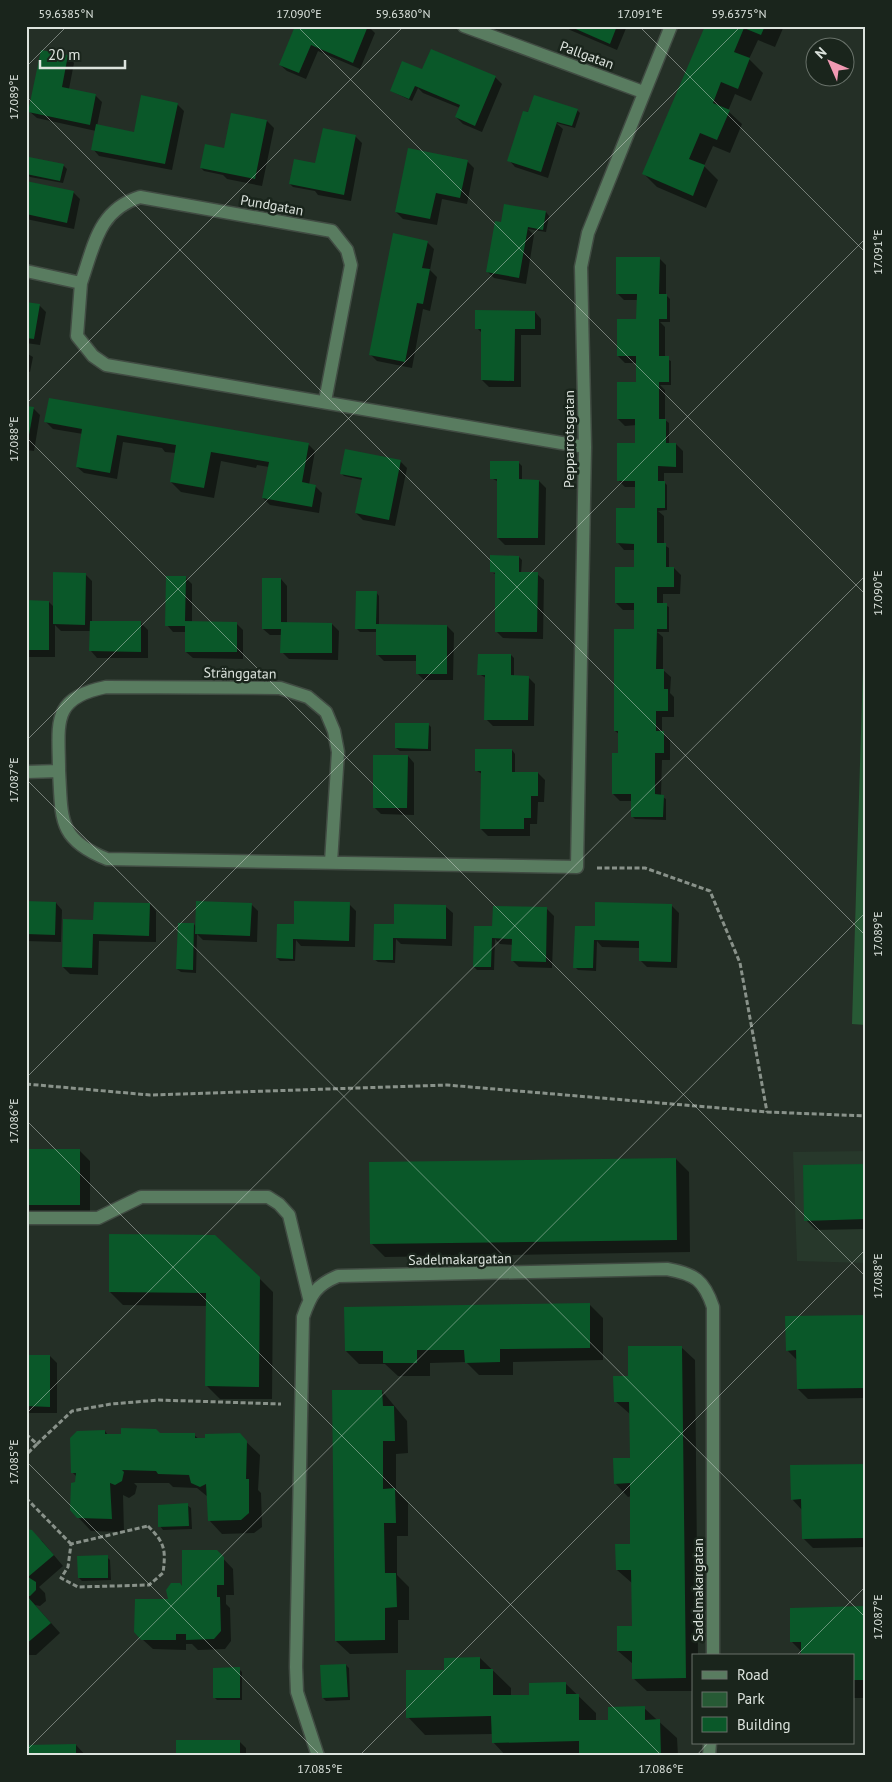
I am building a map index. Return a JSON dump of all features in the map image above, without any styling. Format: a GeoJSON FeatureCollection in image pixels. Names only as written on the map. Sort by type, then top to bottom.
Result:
{"type":"FeatureCollection","features":[{"type":"Feature","properties":{"kind":"street","name":"Pallgatan"},"geometry":{"type":"LineString","coordinates":[[464,26],[644,92]]}},
{"type":"Feature","properties":{"kind":"street","name":"Pepparrotsgatan"},"geometry":{"type":"LineString","coordinates":[[577,867],[585,448],[581,268],[588,232],[671,26]]}},
{"type":"Feature","properties":{"kind":"street","name":"Pundgatan"},"geometry":{"type":"LineString","coordinates":[[325,402],[351,265],[347,250],[332,231],[140,197],[126,202],[103,222],[81,282],[77,336],[93,356],[106,365],[585,448]]}},
{"type":"Feature","properties":{"kind":"street"},"geometry":{"type":"LineString","coordinates":[[26,271],[81,282]]}},
{"type":"Feature","properties":{"kind":"street","name":"Stränggatan"},"geometry":{"type":"LineString","coordinates":[[331,862],[338,752],[334,731],[326,712],[308,697],[280,688],[106,687],[87,691],[72,701],[59,717],[62,821],[72,836],[87,851],[107,859],[577,867]]}},
{"type":"Feature","properties":{"kind":"street"},"geometry":{"type":"LineString","coordinates":[[26,772],[60,771]]}},
{"type":"Feature","properties":{"kind":"street"},"geometry":{"type":"LineString","coordinates":[[26,1218],[98,1218],[141,1197],[268,1197],[279,1204],[289,1215],[309,1298],[303,1317],[297,1692],[318,1756]]}},
{"type":"Feature","properties":{"kind":"street","name":"Sadelmakargatan"},"geometry":{"type":"LineString","coordinates":[[309,1298],[322,1283],[338,1276],[667,1269],[684,1272],[698,1278],[708,1291],[713,1307],[713,1654]]}},
{"type":"Feature","properties":{"kind":"path"},"geometry":{"type":"LineString","coordinates":[[577,867],[645,868],[710,892],[740,963],[767,1112]]}},
{"type":"Feature","properties":{"kind":"path"},"geometry":{"type":"LineString","coordinates":[[26,1084],[150,1095],[447,1085],[767,1112],[866,1116]]}},
{"type":"Feature","properties":{"kind":"path"},"geometry":{"type":"LineString","coordinates":[[26,1455],[72,1411],[111,1404],[159,1400],[302,1405]]}},
{"type":"Feature","properties":{"kind":"path"},"geometry":{"type":"LineString","coordinates":[[26,1434],[37,1444]]}},
{"type":"Feature","properties":{"kind":"path"},"geometry":{"type":"LineString","coordinates":[[26,1498],[71,1544]]}},
{"type":"Feature","properties":{"kind":"path"},"geometry":{"type":"LineString","coordinates":[[148,1526],[158,1537],[166,1552],[163,1573],[149,1585],[78,1587],[61,1578],[68,1568],[71,1544],[148,1526]]}},
{"type":"Feature","properties":{"kind":"shaded area"},"geometry":{"type":"Polygon","coordinates":[[[866,1151],[866,1263],[797,1261],[793,1152],[866,1151]]]}},
{"type":"Feature","properties":{"kind":"green space"},"geometry":{"type":"Polygon","coordinates":[[[866,569],[866,1025],[852,1024],[866,569]]]}},
{"type":"Feature","properties":{"kind":"building"},"geometry":{"type":"Polygon","coordinates":[[[295,26],[318,28],[368,26],[353,63],[311,45],[299,73],[279,65],[295,26]]]}},
{"type":"Feature","properties":{"kind":"building"},"geometry":{"type":"Polygon","coordinates":[[[569,26],[617,26],[610,44],[569,26]]]}},
{"type":"Feature","properties":{"kind":"building"},"geometry":{"type":"Polygon","coordinates":[[[705,26],[765,26],[761,35],[744,28],[734,52],[750,58],[738,89],[721,82],[713,103],[730,110],[717,140],[700,133],[689,159],[705,165],[693,196],[642,174],[705,26]]]}},
{"type":"Feature","properties":{"kind":"building"},"geometry":{"type":"Polygon","coordinates":[[[431,49],[496,76],[475,126],[455,117],[460,105],[415,86],[409,99],[390,91],[402,61],[422,69],[431,49]]]}},
{"type":"Feature","properties":{"kind":"building"},"geometry":{"type":"Polygon","coordinates":[[[41,50],[68,55],[62,87],[96,94],[90,125],[28,112],[41,50]]]}},
{"type":"Feature","properties":{"kind":"building"},"geometry":{"type":"Polygon","coordinates":[[[141,95],[178,103],[165,164],[91,150],[96,124],[134,132],[141,95]]]}},
{"type":"Feature","properties":{"kind":"building"},"geometry":{"type":"Polygon","coordinates":[[[534,95],[578,109],[572,126],[557,122],[541,172],[507,161],[523,111],[528,112],[534,95]]]}},
{"type":"Feature","properties":{"kind":"building"},"geometry":{"type":"Polygon","coordinates":[[[231,113],[267,120],[255,179],[200,168],[205,144],[224,148],[231,113]]]}},
{"type":"Feature","properties":{"kind":"building"},"geometry":{"type":"Polygon","coordinates":[[[323,128],[356,135],[344,195],[289,184],[294,159],[315,163],[323,128]]]}},
{"type":"Feature","properties":{"kind":"building"},"geometry":{"type":"Polygon","coordinates":[[[408,148],[468,160],[460,198],[436,193],[430,219],[395,212],[408,148]]]}},
{"type":"Feature","properties":{"kind":"building"},"geometry":{"type":"Polygon","coordinates":[[[29,157],[64,164],[60,181],[26,174],[29,157]]]}},
{"type":"Feature","properties":{"kind":"building"},"geometry":{"type":"Polygon","coordinates":[[[26,181],[74,191],[67,223],[26,214],[26,181]]]}},
{"type":"Feature","properties":{"kind":"building"},"geometry":{"type":"Polygon","coordinates":[[[504,204],[546,211],[543,230],[528,227],[519,278],[486,272],[495,221],[501,222],[504,204]]]}},
{"type":"Feature","properties":{"kind":"building"},"geometry":{"type":"Polygon","coordinates":[[[393,233],[428,241],[422,268],[430,269],[423,304],[417,303],[405,362],[369,355],[393,233]]]}},
{"type":"Feature","properties":{"kind":"building"},"geometry":{"type":"Polygon","coordinates":[[[616,257],[660,257],[659,294],[667,294],[667,319],[659,319],[659,356],[669,356],[669,382],[659,382],[659,419],[666,419],[666,443],[676,443],[676,467],[658,466],[658,481],[665,481],[665,508],[657,508],[657,543],[666,543],[666,567],[674,567],[674,587],[657,587],[657,603],[667,603],[667,629],[657,629],[656,669],[664,669],[664,689],[668,689],[668,711],[656,711],[656,731],[664,731],[664,753],[655,753],[655,794],[664,795],[663,817],[631,817],[631,794],[612,794],[612,753],[618,753],[618,731],[614,731],[614,629],[634,629],[634,603],[615,603],[615,567],[634,567],[634,544],[616,543],[616,508],[635,508],[635,481],[617,481],[617,443],[635,443],[635,419],[617,419],[617,382],[636,382],[636,356],[617,356],[617,319],[636,319],[637,294],[616,294],[616,257]]]}},
{"type":"Feature","properties":{"kind":"building"},"geometry":{"type":"Polygon","coordinates":[[[26,302],[40,304],[34,339],[26,338],[26,302]]]}},
{"type":"Feature","properties":{"kind":"building"},"geometry":{"type":"Polygon","coordinates":[[[475,310],[535,311],[535,329],[515,329],[514,381],[481,380],[481,329],[475,329],[475,310]]]}},
{"type":"Feature","properties":{"kind":"building"},"geometry":{"type":"Polygon","coordinates":[[[49,398],[309,443],[302,482],[316,485],[312,507],[262,498],[269,462],[211,452],[204,488],[170,482],[176,445],[117,435],[110,473],[76,467],[82,429],[44,422],[49,398]]]}},
{"type":"Feature","properties":{"kind":"building"},"geometry":{"type":"Polygon","coordinates":[[[26,406],[34,407],[27,446],[26,445],[26,406]]]}},
{"type":"Feature","properties":{"kind":"building"},"geometry":{"type":"Polygon","coordinates":[[[345,449],[401,460],[389,520],[355,513],[362,478],[340,474],[345,449]]]}},
{"type":"Feature","properties":{"kind":"building"},"geometry":{"type":"Polygon","coordinates":[[[490,461],[519,461],[519,479],[539,480],[538,538],[497,538],[497,479],[490,479],[490,461]]]}},
{"type":"Feature","properties":{"kind":"building"},"geometry":{"type":"Polygon","coordinates":[[[490,555],[519,556],[519,572],[538,572],[537,632],[495,632],[495,572],[490,572],[490,555]]]}},
{"type":"Feature","properties":{"kind":"building"},"geometry":{"type":"Polygon","coordinates":[[[53,572],[86,573],[85,625],[53,624],[53,572]]]}},
{"type":"Feature","properties":{"kind":"building"},"geometry":{"type":"Polygon","coordinates":[[[166,576],[186,576],[185,621],[237,622],[237,652],[185,652],[185,626],[165,626],[166,576]]]}},
{"type":"Feature","properties":{"kind":"building"},"geometry":{"type":"Polygon","coordinates":[[[262,578],[281,578],[281,622],[332,623],[332,653],[280,653],[281,629],[262,629],[262,578]]]}},
{"type":"Feature","properties":{"kind":"building"},"geometry":{"type":"Polygon","coordinates":[[[356,591],[377,591],[376,624],[447,625],[447,674],[416,674],[416,655],[376,655],[376,629],[355,629],[356,591]]]}},
{"type":"Feature","properties":{"kind":"building"},"geometry":{"type":"Polygon","coordinates":[[[26,600],[49,601],[49,650],[26,650],[26,600]]]}},
{"type":"Feature","properties":{"kind":"building"},"geometry":{"type":"Polygon","coordinates":[[[90,621],[141,621],[141,652],[89,651],[90,621]]]}},
{"type":"Feature","properties":{"kind":"building"},"geometry":{"type":"Polygon","coordinates":[[[478,654],[511,654],[511,675],[529,676],[528,720],[484,720],[485,675],[477,675],[478,654]]]}},
{"type":"Feature","properties":{"kind":"building"},"geometry":{"type":"Polygon","coordinates":[[[395,723],[429,723],[428,749],[395,748],[395,723]]]}},
{"type":"Feature","properties":{"kind":"building"},"geometry":{"type":"Polygon","coordinates":[[[475,749],[512,749],[512,772],[538,772],[538,796],[531,796],[531,818],[524,818],[524,829],[480,829],[481,771],[475,771],[475,749]]]}},
{"type":"Feature","properties":{"kind":"building"},"geometry":{"type":"Polygon","coordinates":[[[373,755],[408,755],[407,808],[373,808],[373,755]]]}},
{"type":"Feature","properties":{"kind":"building"},"geometry":{"type":"Polygon","coordinates":[[[26,901],[56,902],[55,935],[26,934],[26,901]]]}},
{"type":"Feature","properties":{"kind":"building"},"geometry":{"type":"Polygon","coordinates":[[[196,901],[252,903],[250,936],[195,934],[196,901]]]}},
{"type":"Feature","properties":{"kind":"building"},"geometry":{"type":"Polygon","coordinates":[[[294,901],[350,902],[349,941],[293,939],[293,959],[276,958],[277,924],[294,924],[294,901]]]}},
{"type":"Feature","properties":{"kind":"building"},"geometry":{"type":"Polygon","coordinates":[[[94,902],[150,903],[149,936],[93,934],[92,968],[62,967],[63,919],[93,920],[94,902]]]}},
{"type":"Feature","properties":{"kind":"building"},"geometry":{"type":"Polygon","coordinates":[[[595,902],[672,904],[671,962],[639,961],[639,941],[594,940],[593,968],[573,968],[575,926],[595,926],[595,902]]]}},
{"type":"Feature","properties":{"kind":"building"},"geometry":{"type":"Polygon","coordinates":[[[394,904],[446,905],[446,939],[393,938],[393,960],[373,960],[374,924],[394,924],[394,904]]]}},
{"type":"Feature","properties":{"kind":"building"},"geometry":{"type":"Polygon","coordinates":[[[493,906],[547,907],[546,962],[511,961],[512,939],[492,938],[491,967],[473,967],[474,926],[492,926],[493,906]]]}},
{"type":"Feature","properties":{"kind":"building"},"geometry":{"type":"Polygon","coordinates":[[[178,923],[194,923],[193,970],[176,969],[178,923]]]}},
{"type":"Feature","properties":{"kind":"building"},"geometry":{"type":"Polygon","coordinates":[[[26,1149],[80,1149],[80,1205],[26,1205],[26,1149]]]}},
{"type":"Feature","properties":{"kind":"building"},"geometry":{"type":"Polygon","coordinates":[[[676,1158],[677,1240],[370,1244],[369,1162],[676,1158]]]}},
{"type":"Feature","properties":{"kind":"building"},"geometry":{"type":"Polygon","coordinates":[[[866,1164],[866,1219],[804,1221],[803,1165],[866,1164]]]}},
{"type":"Feature","properties":{"kind":"building"},"geometry":{"type":"Polygon","coordinates":[[[109,1234],[215,1235],[260,1277],[259,1387],[205,1386],[206,1293],[109,1292],[109,1234]]]}},
{"type":"Feature","properties":{"kind":"building"},"geometry":{"type":"Polygon","coordinates":[[[590,1303],[590,1348],[500,1349],[500,1362],[465,1363],[464,1350],[417,1350],[417,1363],[383,1363],[383,1351],[345,1351],[344,1307],[590,1303]]]}},
{"type":"Feature","properties":{"kind":"building"},"geometry":{"type":"Polygon","coordinates":[[[866,1315],[866,1388],[797,1389],[796,1350],[786,1351],[785,1316],[866,1315]]]}},
{"type":"Feature","properties":{"kind":"building"},"geometry":{"type":"Polygon","coordinates":[[[628,1346],[682,1346],[686,1678],[632,1679],[632,1651],[617,1651],[617,1626],[632,1626],[631,1570],[616,1570],[615,1544],[630,1544],[630,1483],[614,1484],[613,1458],[630,1458],[629,1402],[614,1402],[613,1376],[628,1376],[628,1346]]]}},
{"type":"Feature","properties":{"kind":"building"},"geometry":{"type":"Polygon","coordinates":[[[26,1355],[50,1355],[50,1407],[26,1406],[26,1355]]]}},
{"type":"Feature","properties":{"kind":"building"},"geometry":{"type":"Polygon","coordinates":[[[332,1390],[382,1390],[383,1406],[394,1406],[395,1441],[383,1441],[383,1489],[395,1488],[396,1523],[384,1523],[385,1573],[396,1573],[397,1607],[385,1608],[385,1640],[335,1641],[332,1390]]]}},
{"type":"Feature","properties":{"kind":"building"},"geometry":{"type":"Polygon","coordinates":[[[121,1428],[156,1429],[160,1433],[195,1433],[195,1438],[205,1438],[205,1434],[240,1433],[247,1441],[246,1479],[249,1479],[249,1513],[241,1520],[208,1521],[206,1484],[200,1487],[191,1483],[189,1475],[158,1474],[156,1471],[122,1470],[124,1472],[122,1481],[115,1485],[110,1483],[112,1519],[77,1518],[70,1510],[71,1483],[75,1482],[76,1473],[71,1473],[70,1438],[77,1431],[105,1430],[105,1434],[121,1434],[121,1428]]]}},
{"type":"Feature","properties":{"kind":"building"},"geometry":{"type":"Polygon","coordinates":[[[866,1464],[866,1538],[802,1539],[801,1499],[791,1500],[790,1465],[866,1464]]]}},
{"type":"Feature","properties":{"kind":"building"},"geometry":{"type":"Polygon","coordinates":[[[188,1503],[189,1526],[158,1527],[158,1505],[188,1503]]]}},
{"type":"Feature","properties":{"kind":"building"},"geometry":{"type":"Polygon","coordinates":[[[26,1529],[32,1530],[54,1555],[28,1577],[36,1582],[36,1590],[30,1596],[27,1596],[51,1623],[26,1644],[26,1529]]]}},
{"type":"Feature","properties":{"kind":"building"},"geometry":{"type":"Polygon","coordinates":[[[182,1550],[217,1550],[224,1557],[224,1585],[217,1585],[217,1597],[220,1597],[221,1631],[214,1639],[186,1640],[186,1634],[176,1634],[176,1640],[141,1640],[134,1632],[135,1599],[168,1599],[166,1590],[171,1583],[180,1583],[182,1586],[182,1550]]]}},
{"type":"Feature","properties":{"kind":"building"},"geometry":{"type":"Polygon","coordinates":[[[108,1555],[108,1578],[78,1578],[77,1556],[108,1555]]]}},
{"type":"Feature","properties":{"kind":"building"},"geometry":{"type":"Polygon","coordinates":[[[866,1606],[866,1680],[854,1680],[854,1654],[801,1654],[801,1642],[790,1642],[790,1608],[866,1606]]]}},
{"type":"Feature","properties":{"kind":"building"},"geometry":{"type":"Polygon","coordinates":[[[480,1657],[480,1669],[493,1669],[493,1695],[529,1695],[529,1683],[566,1682],[566,1694],[579,1694],[579,1720],[608,1720],[608,1707],[645,1706],[645,1720],[660,1719],[661,1756],[579,1756],[579,1741],[492,1743],[491,1716],[406,1718],[406,1670],[444,1670],[444,1658],[480,1657]]]}},
{"type":"Feature","properties":{"kind":"building"},"geometry":{"type":"Polygon","coordinates":[[[346,1664],[348,1697],[322,1698],[320,1665],[346,1664]]]}},
{"type":"Feature","properties":{"kind":"building"},"geometry":{"type":"Polygon","coordinates":[[[240,1667],[240,1698],[213,1698],[213,1668],[240,1667]]]}},
{"type":"Feature","properties":{"kind":"building"},"geometry":{"type":"Polygon","coordinates":[[[176,1740],[240,1740],[240,1756],[176,1756],[176,1740]]]}},
{"type":"Feature","properties":{"kind":"building"},"geometry":{"type":"Polygon","coordinates":[[[76,1744],[76,1756],[26,1756],[26,1745],[76,1744]]]}}]}
